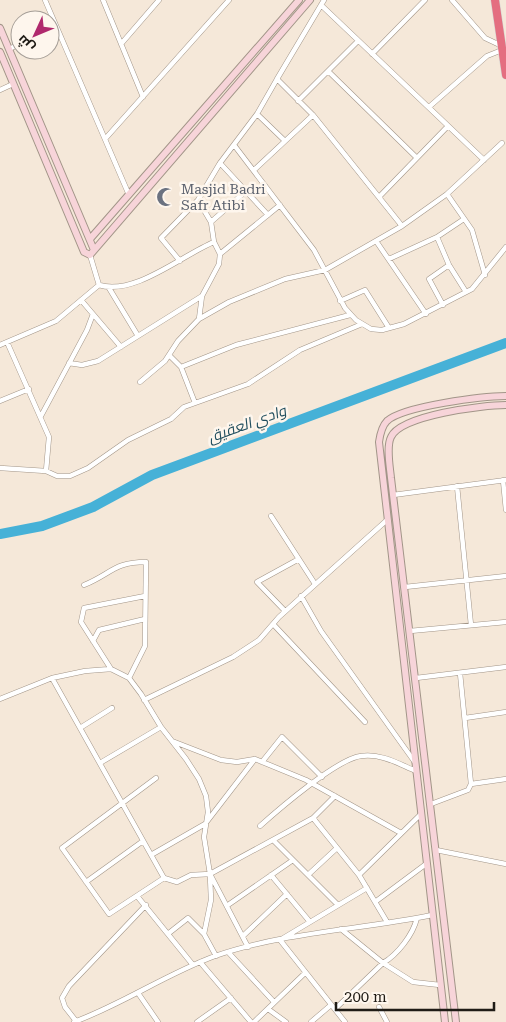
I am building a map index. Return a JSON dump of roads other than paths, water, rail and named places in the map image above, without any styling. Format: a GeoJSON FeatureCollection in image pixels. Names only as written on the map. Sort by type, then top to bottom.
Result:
{"type":"FeatureCollection","features":[{"type":"Feature","properties":{"kind":"highway"},"geometry":{"type":"LineString","coordinates":[[495,0],[506,76]]}},
{"type":"Feature","properties":{"kind":"street"},"geometry":{"type":"LineString","coordinates":[[103,0],[143,97]]}},
{"type":"Feature","properties":{"kind":"street"},"geometry":{"type":"LineString","coordinates":[[121,44],[159,0]]}},
{"type":"Feature","properties":{"kind":"street"},"geometry":{"type":"LineString","coordinates":[[105,139],[230,0]]}},
{"type":"Feature","properties":{"kind":"street"},"geometry":{"type":"LineString","coordinates":[[90,240],[298,0]]}},
{"type":"Feature","properties":{"kind":"street"},"geometry":{"type":"LineString","coordinates":[[92,253],[310,0]]}},
{"type":"Feature","properties":{"kind":"street"},"geometry":{"type":"LineString","coordinates":[[372,54],[425,0]]}},
{"type":"Feature","properties":{"kind":"street"},"geometry":{"type":"LineString","coordinates":[[452,0],[485,38],[502,48]]}},
{"type":"Feature","properties":{"kind":"street"},"geometry":{"type":"LineString","coordinates":[[180,261],[161,238],[198,200],[220,162],[257,114],[323,2],[358,41],[484,160]]}},
{"type":"Feature","properties":{"kind":"street"},"geometry":{"type":"LineString","coordinates":[[0,28],[90,240],[99,285]]}},
{"type":"Feature","properties":{"kind":"street"},"geometry":{"type":"LineString","coordinates":[[60,36],[129,195]]}},
{"type":"Feature","properties":{"kind":"street"},"geometry":{"type":"LineString","coordinates":[[298,101],[358,41]]}},
{"type":"Feature","properties":{"kind":"street"},"geometry":{"type":"LineString","coordinates":[[429,108],[487,56],[502,48]]}},
{"type":"Feature","properties":{"kind":"street"},"geometry":{"type":"LineString","coordinates":[[0,52],[84,252],[92,253]]}},
{"type":"Feature","properties":{"kind":"street"},"geometry":{"type":"LineString","coordinates":[[328,71],[417,158]]}},
{"type":"Feature","properties":{"kind":"street"},"geometry":{"type":"LineString","coordinates":[[277,78],[313,116],[402,226]]}},
{"type":"Feature","properties":{"kind":"street"},"geometry":{"type":"LineString","coordinates":[[0,90],[13,84]]}},
{"type":"Feature","properties":{"kind":"street"},"geometry":{"type":"LineString","coordinates":[[257,114],[284,140]]}},
{"type":"Feature","properties":{"kind":"street"},"geometry":{"type":"LineString","coordinates":[[254,170],[284,140],[313,116]]}},
{"type":"Feature","properties":{"kind":"street"},"geometry":{"type":"LineString","coordinates":[[379,197],[448,126]]}},
{"type":"Feature","properties":{"kind":"street"},"geometry":{"type":"LineString","coordinates":[[140,382],[170,356],[178,341],[199,319],[229,302],[285,279],[325,270],[402,226],[447,194],[502,143]]}},
{"type":"Feature","properties":{"kind":"street"},"geometry":{"type":"LineString","coordinates":[[234,145],[314,250],[340,301],[350,314],[371,329],[389,328],[426,314],[466,292],[485,275],[506,247]]}},
{"type":"Feature","properties":{"kind":"street"},"geometry":{"type":"LineString","coordinates":[[220,162],[268,215]]}},
{"type":"Feature","properties":{"kind":"street"},"geometry":{"type":"LineString","coordinates":[[211,222],[246,191]]}},
{"type":"Feature","properties":{"kind":"street"},"geometry":{"type":"LineString","coordinates":[[447,194],[472,230],[485,275]]}},
{"type":"Feature","properties":{"kind":"street"},"geometry":{"type":"LineString","coordinates":[[198,200],[211,222],[214,242],[220,254],[220,264],[202,296],[199,319]]}},
{"type":"Feature","properties":{"kind":"street"},"geometry":{"type":"LineString","coordinates":[[220,254],[280,205]]}},
{"type":"Feature","properties":{"kind":"street"},"geometry":{"type":"LineString","coordinates":[[390,259],[437,237],[464,219]]}},
{"type":"Feature","properties":{"kind":"street"},"geometry":{"type":"LineString","coordinates":[[437,237],[449,265],[466,292]]}},
{"type":"Feature","properties":{"kind":"street"},"geometry":{"type":"LineString","coordinates":[[376,241],[426,314]]}},
{"type":"Feature","properties":{"kind":"street"},"geometry":{"type":"LineString","coordinates":[[99,285],[109,288],[133,283],[180,261],[214,242]]}},
{"type":"Feature","properties":{"kind":"street"},"geometry":{"type":"LineString","coordinates":[[443,305],[429,279],[449,265]]}},
{"type":"Feature","properties":{"kind":"street"},"geometry":{"type":"LineString","coordinates":[[0,345],[56,321],[99,285]]}},
{"type":"Feature","properties":{"kind":"street"},"geometry":{"type":"LineString","coordinates":[[109,288],[138,336]]}},
{"type":"Feature","properties":{"kind":"street"},"geometry":{"type":"LineString","coordinates":[[340,301],[365,290],[389,328]]}},
{"type":"Feature","properties":{"kind":"street"},"geometry":{"type":"LineString","coordinates":[[69,363],[82,364],[98,361],[202,296]]}},
{"type":"Feature","properties":{"kind":"street"},"geometry":{"type":"LineString","coordinates":[[81,300],[120,347]]}},
{"type":"Feature","properties":{"kind":"street"},"geometry":{"type":"LineString","coordinates":[[41,416],[93,314]]}},
{"type":"Feature","properties":{"kind":"street"},"geometry":{"type":"LineString","coordinates":[[181,368],[236,345],[350,314]]}},
{"type":"Feature","properties":{"kind":"street"},"geometry":{"type":"LineString","coordinates":[[0,468],[46,471],[58,476],[70,476],[88,468],[128,440],[154,429],[184,407],[248,384],[300,350],[362,324]]}},
{"type":"Feature","properties":{"kind":"street"},"geometry":{"type":"LineString","coordinates":[[7,342],[49,437],[46,471]]}},
{"type":"Feature","properties":{"kind":"street"},"geometry":{"type":"LineString","coordinates":[[170,356],[181,368],[194,403]]}},
{"type":"Feature","properties":{"kind":"street"},"geometry":{"type":"LineString","coordinates":[[0,401],[29,389]]}},
{"type":"Feature","properties":{"kind":"street"},"geometry":{"type":"LineString","coordinates":[[445,1022],[435,948],[379,442],[386,421],[396,415],[414,409],[495,396],[506,396]]}},
{"type":"Feature","properties":{"kind":"street"},"geometry":{"type":"LineString","coordinates":[[495,396],[496,405]]}},
{"type":"Feature","properties":{"kind":"street"},"geometry":{"type":"LineString","coordinates":[[456,1022],[393,495],[389,439],[393,432],[403,424],[429,416],[506,405]]}},
{"type":"Feature","properties":{"kind":"street"},"geometry":{"type":"LineString","coordinates":[[393,495],[504,480],[506,510]]}},
{"type":"Feature","properties":{"kind":"street"},"geometry":{"type":"LineString","coordinates":[[458,486],[471,625]]}},
{"type":"Feature","properties":{"kind":"street"},"geometry":{"type":"LineString","coordinates":[[271,516],[315,584]]}},
{"type":"Feature","properties":{"kind":"street"},"geometry":{"type":"LineString","coordinates":[[144,700],[233,657],[259,640],[301,596],[387,520]]}},
{"type":"Feature","properties":{"kind":"street"},"geometry":{"type":"LineString","coordinates":[[285,611],[257,582],[299,559]]}},
{"type":"Feature","properties":{"kind":"street"},"geometry":{"type":"LineString","coordinates":[[84,585],[100,579],[116,566],[130,562],[146,562],[145,646],[128,678]]}},
{"type":"Feature","properties":{"kind":"street"},"geometry":{"type":"LineString","coordinates":[[405,587],[506,576]]}},
{"type":"Feature","properties":{"kind":"street"},"geometry":{"type":"LineString","coordinates":[[110,669],[81,622],[84,608],[146,596]]}},
{"type":"Feature","properties":{"kind":"street"},"geometry":{"type":"LineString","coordinates":[[301,596],[321,632],[415,762]]}},
{"type":"Feature","properties":{"kind":"street"},"geometry":{"type":"LineString","coordinates":[[399,616],[408,614]]}},
{"type":"Feature","properties":{"kind":"street"},"geometry":{"type":"LineString","coordinates":[[93,641],[99,630],[145,619]]}},
{"type":"Feature","properties":{"kind":"street"},"geometry":{"type":"LineString","coordinates":[[410,631],[506,622]]}},
{"type":"Feature","properties":{"kind":"street"},"geometry":{"type":"LineString","coordinates":[[273,624],[365,722]]}},
{"type":"Feature","properties":{"kind":"street"},"geometry":{"type":"LineString","coordinates":[[416,678],[506,667]]}},
{"type":"Feature","properties":{"kind":"street"},"geometry":{"type":"LineString","coordinates":[[0,699],[52,678],[85,671],[110,669],[128,678],[160,727],[199,779],[207,804],[208,812],[205,824],[206,854],[210,874],[210,900],[204,934]]}},
{"type":"Feature","properties":{"kind":"street"},"geometry":{"type":"LineString","coordinates":[[431,804],[468,790],[472,784],[460,672]]}},
{"type":"Feature","properties":{"kind":"street"},"geometry":{"type":"LineString","coordinates":[[52,678],[164,878],[177,882],[191,875],[210,874],[274,841],[313,818],[335,796]]}},
{"type":"Feature","properties":{"kind":"street"},"geometry":{"type":"LineString","coordinates":[[80,728],[112,708]]}},
{"type":"Feature","properties":{"kind":"street"},"geometry":{"type":"LineString","coordinates":[[465,718],[506,712]]}},
{"type":"Feature","properties":{"kind":"street"},"geometry":{"type":"LineString","coordinates":[[100,763],[160,727]]}},
{"type":"Feature","properties":{"kind":"street"},"geometry":{"type":"LineString","coordinates":[[262,762],[282,737],[322,777]]}},
{"type":"Feature","properties":{"kind":"street"},"geometry":{"type":"LineString","coordinates":[[171,740],[221,760],[237,762],[255,759],[313,784],[401,833]]}},
{"type":"Feature","properties":{"kind":"street"},"geometry":{"type":"LineString","coordinates":[[260,826],[294,796],[348,760],[361,756],[382,756],[416,771]]}},
{"type":"Feature","properties":{"kind":"street"},"geometry":{"type":"LineString","coordinates":[[151,855],[205,824],[255,759]]}},
{"type":"Feature","properties":{"kind":"street"},"geometry":{"type":"LineString","coordinates":[[156,778],[62,848],[109,914],[164,878]]}},
{"type":"Feature","properties":{"kind":"street"},"geometry":{"type":"LineString","coordinates":[[472,784],[506,779]]}},
{"type":"Feature","properties":{"kind":"street"},"geometry":{"type":"LineString","coordinates":[[359,875],[421,814]]}},
{"type":"Feature","properties":{"kind":"street"},"geometry":{"type":"LineString","coordinates":[[313,818],[359,875],[387,922]]}},
{"type":"Feature","properties":{"kind":"street"},"geometry":{"type":"LineString","coordinates":[[86,882],[143,841]]}},
{"type":"Feature","properties":{"kind":"street"},"geometry":{"type":"LineString","coordinates":[[274,841],[338,905]]}},
{"type":"Feature","properties":{"kind":"street"},"geometry":{"type":"LineString","coordinates":[[309,874],[337,848]]}},
{"type":"Feature","properties":{"kind":"street"},"geometry":{"type":"LineString","coordinates":[[436,850],[506,864]]}},
{"type":"Feature","properties":{"kind":"street"},"geometry":{"type":"LineString","coordinates":[[228,905],[293,860]]}},
{"type":"Feature","properties":{"kind":"street"},"geometry":{"type":"LineString","coordinates":[[375,902],[426,864]]}},
{"type":"Feature","properties":{"kind":"street"},"geometry":{"type":"LineString","coordinates":[[210,874],[228,905],[248,947]]}},
{"type":"Feature","properties":{"kind":"street"},"geometry":{"type":"LineString","coordinates":[[271,875],[310,922]]}},
{"type":"Feature","properties":{"kind":"street"},"geometry":{"type":"LineString","coordinates":[[280,940],[367,888]]}},
{"type":"Feature","properties":{"kind":"street"},"geometry":{"type":"LineString","coordinates":[[243,936],[287,894]]}},
{"type":"Feature","properties":{"kind":"street"},"geometry":{"type":"LineString","coordinates":[[138,896],[170,933],[193,965]]}},
{"type":"Feature","properties":{"kind":"street"},"geometry":{"type":"LineString","coordinates":[[146,905],[69,986],[62,998],[65,1007],[75,1022],[193,965],[228,952],[280,940],[432,915]]}},
{"type":"Feature","properties":{"kind":"street"},"geometry":{"type":"LineString","coordinates":[[170,933],[188,918],[204,934],[216,956]]}},
{"type":"Feature","properties":{"kind":"street"},"geometry":{"type":"LineString","coordinates":[[311,1022],[333,1007],[391,958],[414,928],[416,918]]}},
{"type":"Feature","properties":{"kind":"street"},"geometry":{"type":"LineString","coordinates":[[342,930],[383,963],[413,982],[440,985]]}},
{"type":"Feature","properties":{"kind":"street"},"geometry":{"type":"LineString","coordinates":[[280,940],[345,1022]]}},
{"type":"Feature","properties":{"kind":"street"},"geometry":{"type":"LineString","coordinates":[[435,948],[448,947]]}},
{"type":"Feature","properties":{"kind":"street"},"geometry":{"type":"LineString","coordinates":[[228,952],[274,1002]]}},
{"type":"Feature","properties":{"kind":"street"},"geometry":{"type":"LineString","coordinates":[[200,962],[253,1022],[306,973]]}},
{"type":"Feature","properties":{"kind":"street"},"geometry":{"type":"LineString","coordinates":[[138,993],[156,1021]]}},
{"type":"Feature","properties":{"kind":"street"},"geometry":{"type":"LineString","coordinates":[[197,1022],[231,998]]}},
{"type":"Feature","properties":{"kind":"street"},"geometry":{"type":"LineString","coordinates":[[379,1007],[387,1022]]}},
{"type":"Feature","properties":{"kind":"street"},"geometry":{"type":"LineString","coordinates":[[268,1009],[286,1022]]}},
{"type":"Feature","properties":{"kind":"waterway","name":"وادي العقيق"},"geometry":{"type":"LineString","coordinates":[[0,534],[42,526],[93,507],[152,475],[506,343]]}},
{"type":"Feature","properties":{"kind":"place","name":"Masjid Badri Safr Atibi"},"geometry":{"type":"Point","coordinates":[166,197]}}]}
